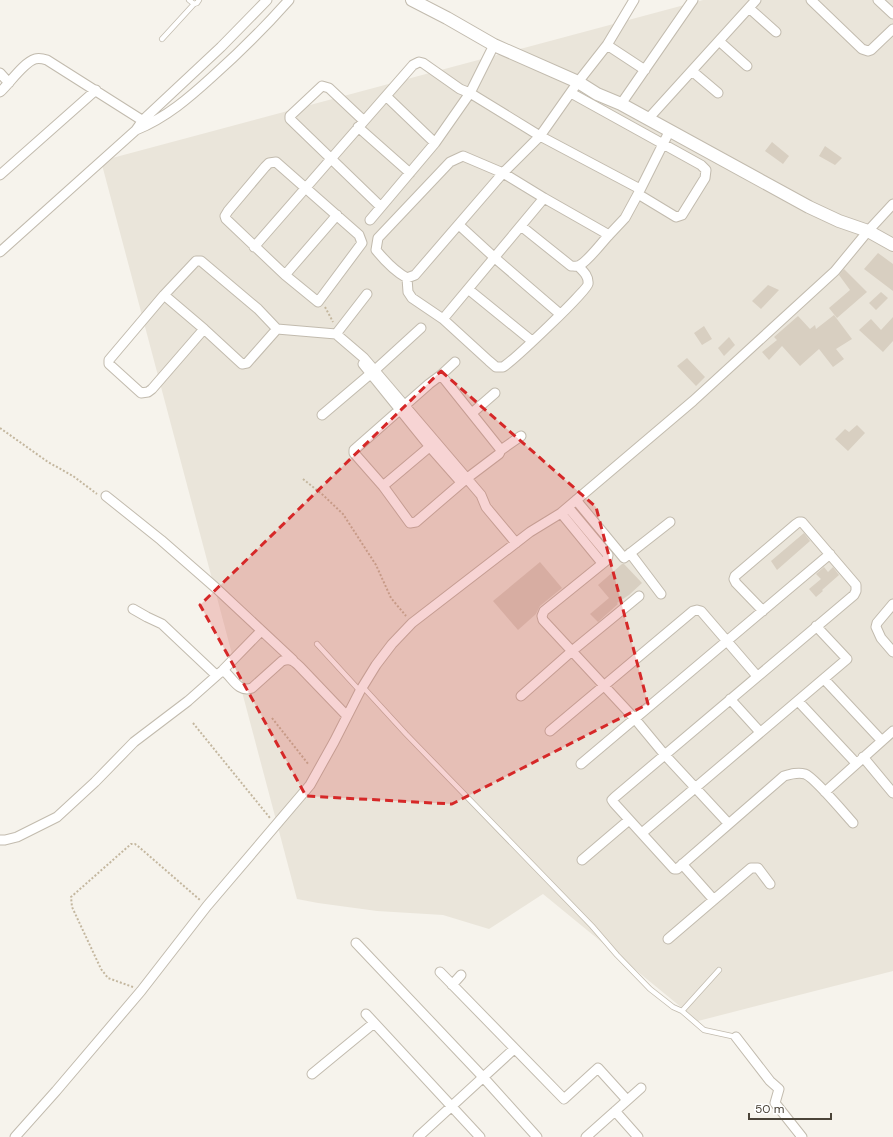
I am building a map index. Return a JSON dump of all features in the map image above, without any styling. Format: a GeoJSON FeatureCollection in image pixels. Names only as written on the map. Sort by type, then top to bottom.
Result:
{"type":"FeatureCollection","features":[{"type":"Feature","properties":{"kind":"street"},"geometry":{"type":"LineString","coordinates":[[0,252],[146,122],[267,0]]}},
{"type":"Feature","properties":{"kind":"street"},"geometry":{"type":"LineString","coordinates":[[146,122],[186,100],[253,39],[289,0]]}},
{"type":"Feature","properties":{"kind":"street"},"geometry":{"type":"LineString","coordinates":[[412,0],[494,45],[578,82],[597,94],[621,104],[669,132],[809,207],[839,221],[868,231],[893,245]]}},
{"type":"Feature","properties":{"kind":"street"},"geometry":{"type":"LineString","coordinates":[[407,278],[415,275],[504,174],[540,136],[607,44],[634,0]]}},
{"type":"Feature","properties":{"kind":"street"},"geometry":{"type":"LineString","coordinates":[[621,104],[693,0]]}},
{"type":"Feature","properties":{"kind":"street"},"geometry":{"type":"LineString","coordinates":[[648,120],[756,0]]}},
{"type":"Feature","properties":{"kind":"street"},"geometry":{"type":"LineString","coordinates":[[811,0],[862,49],[871,50],[893,29]]}},
{"type":"Feature","properties":{"kind":"street"},"geometry":{"type":"LineString","coordinates":[[878,0],[893,14]]}},
{"type":"Feature","properties":{"kind":"street"},"geometry":{"type":"LineString","coordinates":[[749,8],[776,32]]}},
{"type":"Feature","properties":{"kind":"street"},"geometry":{"type":"LineString","coordinates":[[719,41],[748,66]]}},
{"type":"Feature","properties":{"kind":"street"},"geometry":{"type":"LineString","coordinates":[[607,44],[645,70]]}},
{"type":"Feature","properties":{"kind":"street"},"geometry":{"type":"LineString","coordinates":[[370,220],[435,143],[470,93],[494,45]]}},
{"type":"Feature","properties":{"kind":"street"},"geometry":{"type":"LineString","coordinates":[[0,92],[10,83],[26,63],[35,58],[47,60],[146,122]]}},
{"type":"Feature","properties":{"kind":"street"},"geometry":{"type":"LineString","coordinates":[[254,247],[413,64],[419,62],[423,63],[460,89],[470,93],[540,136],[639,192],[676,217],[682,216],[705,178],[707,172],[705,168],[571,93]]}},
{"type":"Feature","properties":{"kind":"street"},"geometry":{"type":"LineString","coordinates":[[692,71],[718,93]]}},
{"type":"Feature","properties":{"kind":"street"},"geometry":{"type":"LineString","coordinates":[[0,73],[10,83]]}},
{"type":"Feature","properties":{"kind":"street"},"geometry":{"type":"LineString","coordinates":[[381,207],[292,122],[290,116],[322,86],[329,88],[361,124],[410,173]]}},
{"type":"Feature","properties":{"kind":"street"},"geometry":{"type":"LineString","coordinates":[[0,174],[96,90]]}},
{"type":"Feature","properties":{"kind":"street"},"geometry":{"type":"LineString","coordinates":[[386,96],[435,143]]}},
{"type":"Feature","properties":{"kind":"street"},"geometry":{"type":"LineString","coordinates":[[521,226],[571,266],[578,266],[624,218],[639,192],[669,132]]}},
{"type":"Feature","properties":{"kind":"street"},"geometry":{"type":"LineString","coordinates":[[407,278],[390,266],[376,250],[378,238],[450,162],[459,157],[464,156],[504,174],[609,234]]}},
{"type":"Feature","properties":{"kind":"street"},"geometry":{"type":"LineString","coordinates":[[276,162],[337,215],[359,235],[362,243],[318,302],[254,247],[226,219],[225,216],[265,167],[269,163],[276,162]]}},
{"type":"Feature","properties":{"kind":"street"},"geometry":{"type":"LineString","coordinates":[[443,319],[544,198]]}},
{"type":"Feature","properties":{"kind":"street"},"geometry":{"type":"LineString","coordinates":[[15,1137],[141,991],[207,906],[310,785],[376,664],[392,644],[412,624],[530,532],[564,510],[693,401],[829,276],[893,204]]}},
{"type":"Feature","properties":{"kind":"street"},"geometry":{"type":"LineString","coordinates":[[285,275],[337,215]]}},
{"type":"Feature","properties":{"kind":"street"},"geometry":{"type":"LineString","coordinates":[[459,225],[560,314]]}},
{"type":"Feature","properties":{"kind":"street"},"geometry":{"type":"LineString","coordinates":[[204,329],[148,392],[141,393],[110,365],[108,361],[164,295],[196,261],[200,261],[258,309],[277,329],[337,333],[373,372],[432,445],[464,481],[481,505],[486,507],[516,543]]}},
{"type":"Feature","properties":{"kind":"street"},"geometry":{"type":"LineString","coordinates":[[407,278],[408,292],[412,298],[443,319],[498,368],[504,367],[587,288],[588,278],[578,266]]}},
{"type":"Feature","properties":{"kind":"street"},"geometry":{"type":"LineString","coordinates":[[468,290],[532,341]]}},
{"type":"Feature","properties":{"kind":"street"},"geometry":{"type":"LineString","coordinates":[[337,333],[367,294]]}},
{"type":"Feature","properties":{"kind":"street"},"geometry":{"type":"LineString","coordinates":[[164,295],[242,364],[247,363],[277,329]]}},
{"type":"Feature","properties":{"kind":"street"},"geometry":{"type":"LineString","coordinates":[[322,415],[373,372],[421,328]]}},
{"type":"Feature","properties":{"kind":"street"},"geometry":{"type":"LineString","coordinates":[[455,362],[354,451],[364,466],[383,486],[407,520],[410,523],[414,523],[499,454],[501,450],[521,436]]}},
{"type":"Feature","properties":{"kind":"street"},"geometry":{"type":"LineString","coordinates":[[441,375],[501,450]]}},
{"type":"Feature","properties":{"kind":"street"},"geometry":{"type":"LineString","coordinates":[[472,413],[495,393]]}},
{"type":"Feature","properties":{"kind":"street"},"geometry":{"type":"LineString","coordinates":[[383,486],[432,445]]}},
{"type":"Feature","properties":{"kind":"street"},"geometry":{"type":"LineString","coordinates":[[106,496],[217,589],[260,631],[293,660],[347,716]]}},
{"type":"Feature","properties":{"kind":"street"},"geometry":{"type":"LineString","coordinates":[[576,500],[624,558],[670,522]]}},
{"type":"Feature","properties":{"kind":"street"},"geometry":{"type":"LineString","coordinates":[[564,510],[602,563],[543,613],[543,620],[545,624],[635,719],[664,754],[728,823]]}},
{"type":"Feature","properties":{"kind":"street"},"geometry":{"type":"LineString","coordinates":[[763,611],[736,583],[734,580],[735,576],[796,524],[802,522],[856,585],[854,595],[664,754],[612,800],[674,869],[677,869],[728,823],[784,776],[796,773],[806,774],[825,792],[853,823]]}},
{"type":"Feature","properties":{"kind":"street"},"geometry":{"type":"LineString","coordinates":[[630,553],[661,594]]}},
{"type":"Feature","properties":{"kind":"street"},"geometry":{"type":"LineString","coordinates":[[581,764],[830,554]]}},
{"type":"Feature","properties":{"kind":"street"},"geometry":{"type":"LineString","coordinates":[[521,696],[638,596]]}},
{"type":"Feature","properties":{"kind":"street"},"geometry":{"type":"LineString","coordinates":[[893,604],[877,623],[876,627],[881,638],[893,652]]}},
{"type":"Feature","properties":{"kind":"street"},"geometry":{"type":"LineString","coordinates":[[133,609],[162,624],[220,673],[230,675],[242,689],[247,690],[252,688],[282,661],[288,659],[293,660]]}},
{"type":"Feature","properties":{"kind":"street"},"geometry":{"type":"LineString","coordinates":[[550,731],[697,610],[701,611],[757,676]]}},
{"type":"Feature","properties":{"kind":"street"},"geometry":{"type":"LineString","coordinates":[[642,833],[847,660],[816,626]]}},
{"type":"Feature","properties":{"kind":"street"},"geometry":{"type":"LineString","coordinates":[[0,840],[17,837],[57,817],[95,782],[134,742],[188,701],[220,673],[260,631]]}},
{"type":"Feature","properties":{"kind":"street"},"geometry":{"type":"LineString","coordinates":[[824,679],[882,740]]}},
{"type":"Feature","properties":{"kind":"street"},"geometry":{"type":"LineString","coordinates":[[730,699],[760,732]]}},
{"type":"Feature","properties":{"kind":"street"},"geometry":{"type":"LineString","coordinates":[[798,702],[893,793]]}},
{"type":"Feature","properties":{"kind":"street"},"geometry":{"type":"LineString","coordinates":[[825,792],[893,731]]}},
{"type":"Feature","properties":{"kind":"street"},"geometry":{"type":"LineString","coordinates":[[582,860],[629,820]]}},
{"type":"Feature","properties":{"kind":"street"},"geometry":{"type":"LineString","coordinates":[[682,864],[714,900]]}},
{"type":"Feature","properties":{"kind":"street"},"geometry":{"type":"LineString","coordinates":[[668,939],[751,868],[758,868],[770,884]]}},
{"type":"Feature","properties":{"kind":"street"},"geometry":{"type":"LineString","coordinates":[[356,943],[538,1137]]}},
{"type":"Feature","properties":{"kind":"street"},"geometry":{"type":"LineString","coordinates":[[440,972],[564,1099],[598,1068],[627,1100]]}},
{"type":"Feature","properties":{"kind":"street"},"geometry":{"type":"LineString","coordinates":[[452,984],[461,975]]}},
{"type":"Feature","properties":{"kind":"street"},"geometry":{"type":"LineString","coordinates":[[366,1014],[480,1137]]}},
{"type":"Feature","properties":{"kind":"street"},"geometry":{"type":"LineString","coordinates":[[312,1074],[374,1023]]}},
{"type":"Feature","properties":{"kind":"street"},"geometry":{"type":"LineString","coordinates":[[736,1037],[770,1081],[780,1089],[774,1102],[802,1137]]}},
{"type":"Feature","properties":{"kind":"street"},"geometry":{"type":"LineString","coordinates":[[418,1137],[514,1049]]}},
{"type":"Feature","properties":{"kind":"street"},"geometry":{"type":"LineString","coordinates":[[586,1137],[641,1088]]}},
{"type":"Feature","properties":{"kind":"street"},"geometry":{"type":"LineString","coordinates":[[615,1111],[638,1137]]}},
{"type":"Feature","properties":{"kind":"lane"},"geometry":{"type":"LineString","coordinates":[[189,0],[194,4]]}},
{"type":"Feature","properties":{"kind":"lane"},"geometry":{"type":"LineString","coordinates":[[162,39],[199,0]]}},
{"type":"Feature","properties":{"kind":"lane"},"geometry":{"type":"LineString","coordinates":[[317,644],[592,926],[617,955],[650,989],[673,1007],[682,1011],[704,1030],[736,1037]]}},
{"type":"Feature","properties":{"kind":"lane"},"geometry":{"type":"LineString","coordinates":[[682,1011],[719,970]]}},
{"type":"Feature","properties":{"kind":"path"},"geometry":{"type":"LineString","coordinates":[[318,302],[324,305],[327,309],[337,333]]}},
{"type":"Feature","properties":{"kind":"path"},"geometry":{"type":"LineString","coordinates":[[0,428],[60,470],[73,476],[96,493],[106,496]]}},
{"type":"Feature","properties":{"kind":"path"},"geometry":{"type":"LineString","coordinates":[[303,479],[323,495],[342,514],[376,565],[391,598],[412,624]]}},
{"type":"Feature","properties":{"kind":"path"},"geometry":{"type":"LineString","coordinates":[[272,718],[316,774]]}},
{"type":"Feature","properties":{"kind":"path"},"geometry":{"type":"LineString","coordinates":[[193,723],[276,825]]}},
{"type":"Feature","properties":{"kind":"path"},"geometry":{"type":"LineString","coordinates":[[141,991],[108,978],[101,969],[72,907],[71,897],[132,844],[135,844],[207,906]]}},
{"type":"Feature","properties":{"kind":"highlighted area"},"geometry":{"type":"Polygon","coordinates":[[[441,371],[596,507],[648,704],[452,804],[306,796],[200,605],[441,371]]]}},
{"type":"Feature","properties":{"kind":"shaded area"},"geometry":{"type":"Polygon","coordinates":[[[703,0],[893,0],[893,971],[698,1021],[543,894],[489,929],[443,915],[377,911],[297,899],[101,161],[703,0]]]}},
{"type":"Feature","properties":{"kind":"building"},"geometry":{"type":"Polygon","coordinates":[[[772,142],[789,156],[783,164],[765,151],[772,142]]]}},
{"type":"Feature","properties":{"kind":"building"},"geometry":{"type":"Polygon","coordinates":[[[825,146],[842,158],[835,165],[819,156],[825,146]]]}},
{"type":"Feature","properties":{"kind":"building"},"geometry":{"type":"Polygon","coordinates":[[[878,253],[893,264],[893,291],[864,269],[878,253]]]}},
{"type":"Feature","properties":{"kind":"building"},"geometry":{"type":"Polygon","coordinates":[[[844,269],[867,292],[837,318],[829,308],[850,290],[839,275],[844,269]]]}},
{"type":"Feature","properties":{"kind":"building"},"geometry":{"type":"Polygon","coordinates":[[[768,285],[779,290],[761,309],[752,301],[768,285]]]}},
{"type":"Feature","properties":{"kind":"building"},"geometry":{"type":"Polygon","coordinates":[[[881,292],[888,298],[876,310],[869,303],[881,292]]]}},
{"type":"Feature","properties":{"kind":"building"},"geometry":{"type":"Polygon","coordinates":[[[834,315],[852,339],[836,349],[844,359],[833,367],[819,349],[800,366],[782,346],[769,360],[762,352],[777,340],[774,337],[798,316],[810,329],[815,325],[816,329],[834,315]]]}},
{"type":"Feature","properties":{"kind":"building"},"geometry":{"type":"Polygon","coordinates":[[[893,317],[893,341],[883,352],[859,330],[871,319],[881,330],[893,317]]]}},
{"type":"Feature","properties":{"kind":"building"},"geometry":{"type":"Polygon","coordinates":[[[704,326],[712,339],[702,345],[694,333],[704,326]]]}},
{"type":"Feature","properties":{"kind":"building"},"geometry":{"type":"Polygon","coordinates":[[[729,337],[735,345],[724,356],[718,348],[729,337]]]}},
{"type":"Feature","properties":{"kind":"building"},"geometry":{"type":"Polygon","coordinates":[[[687,358],[705,377],[696,386],[677,366],[687,358]]]}},
{"type":"Feature","properties":{"kind":"building"},"geometry":{"type":"Polygon","coordinates":[[[857,425],[865,433],[848,451],[835,439],[845,429],[849,432],[857,425]]]}},
{"type":"Feature","properties":{"kind":"building"},"geometry":{"type":"Polygon","coordinates":[[[804,533],[810,541],[777,570],[771,561],[804,533]]]}},
{"type":"Feature","properties":{"kind":"building"},"geometry":{"type":"Polygon","coordinates":[[[540,562],[562,588],[540,606],[536,614],[518,630],[493,601],[540,562]]]}},
{"type":"Feature","properties":{"kind":"building"},"geometry":{"type":"Polygon","coordinates":[[[622,564],[624,564],[642,583],[629,595],[617,603],[618,604],[598,622],[590,614],[609,598],[598,585],[622,564]]]}},
{"type":"Feature","properties":{"kind":"building"},"geometry":{"type":"Polygon","coordinates":[[[824,567],[828,572],[833,567],[839,575],[816,597],[809,589],[821,579],[816,574],[824,567]]]}}]}
